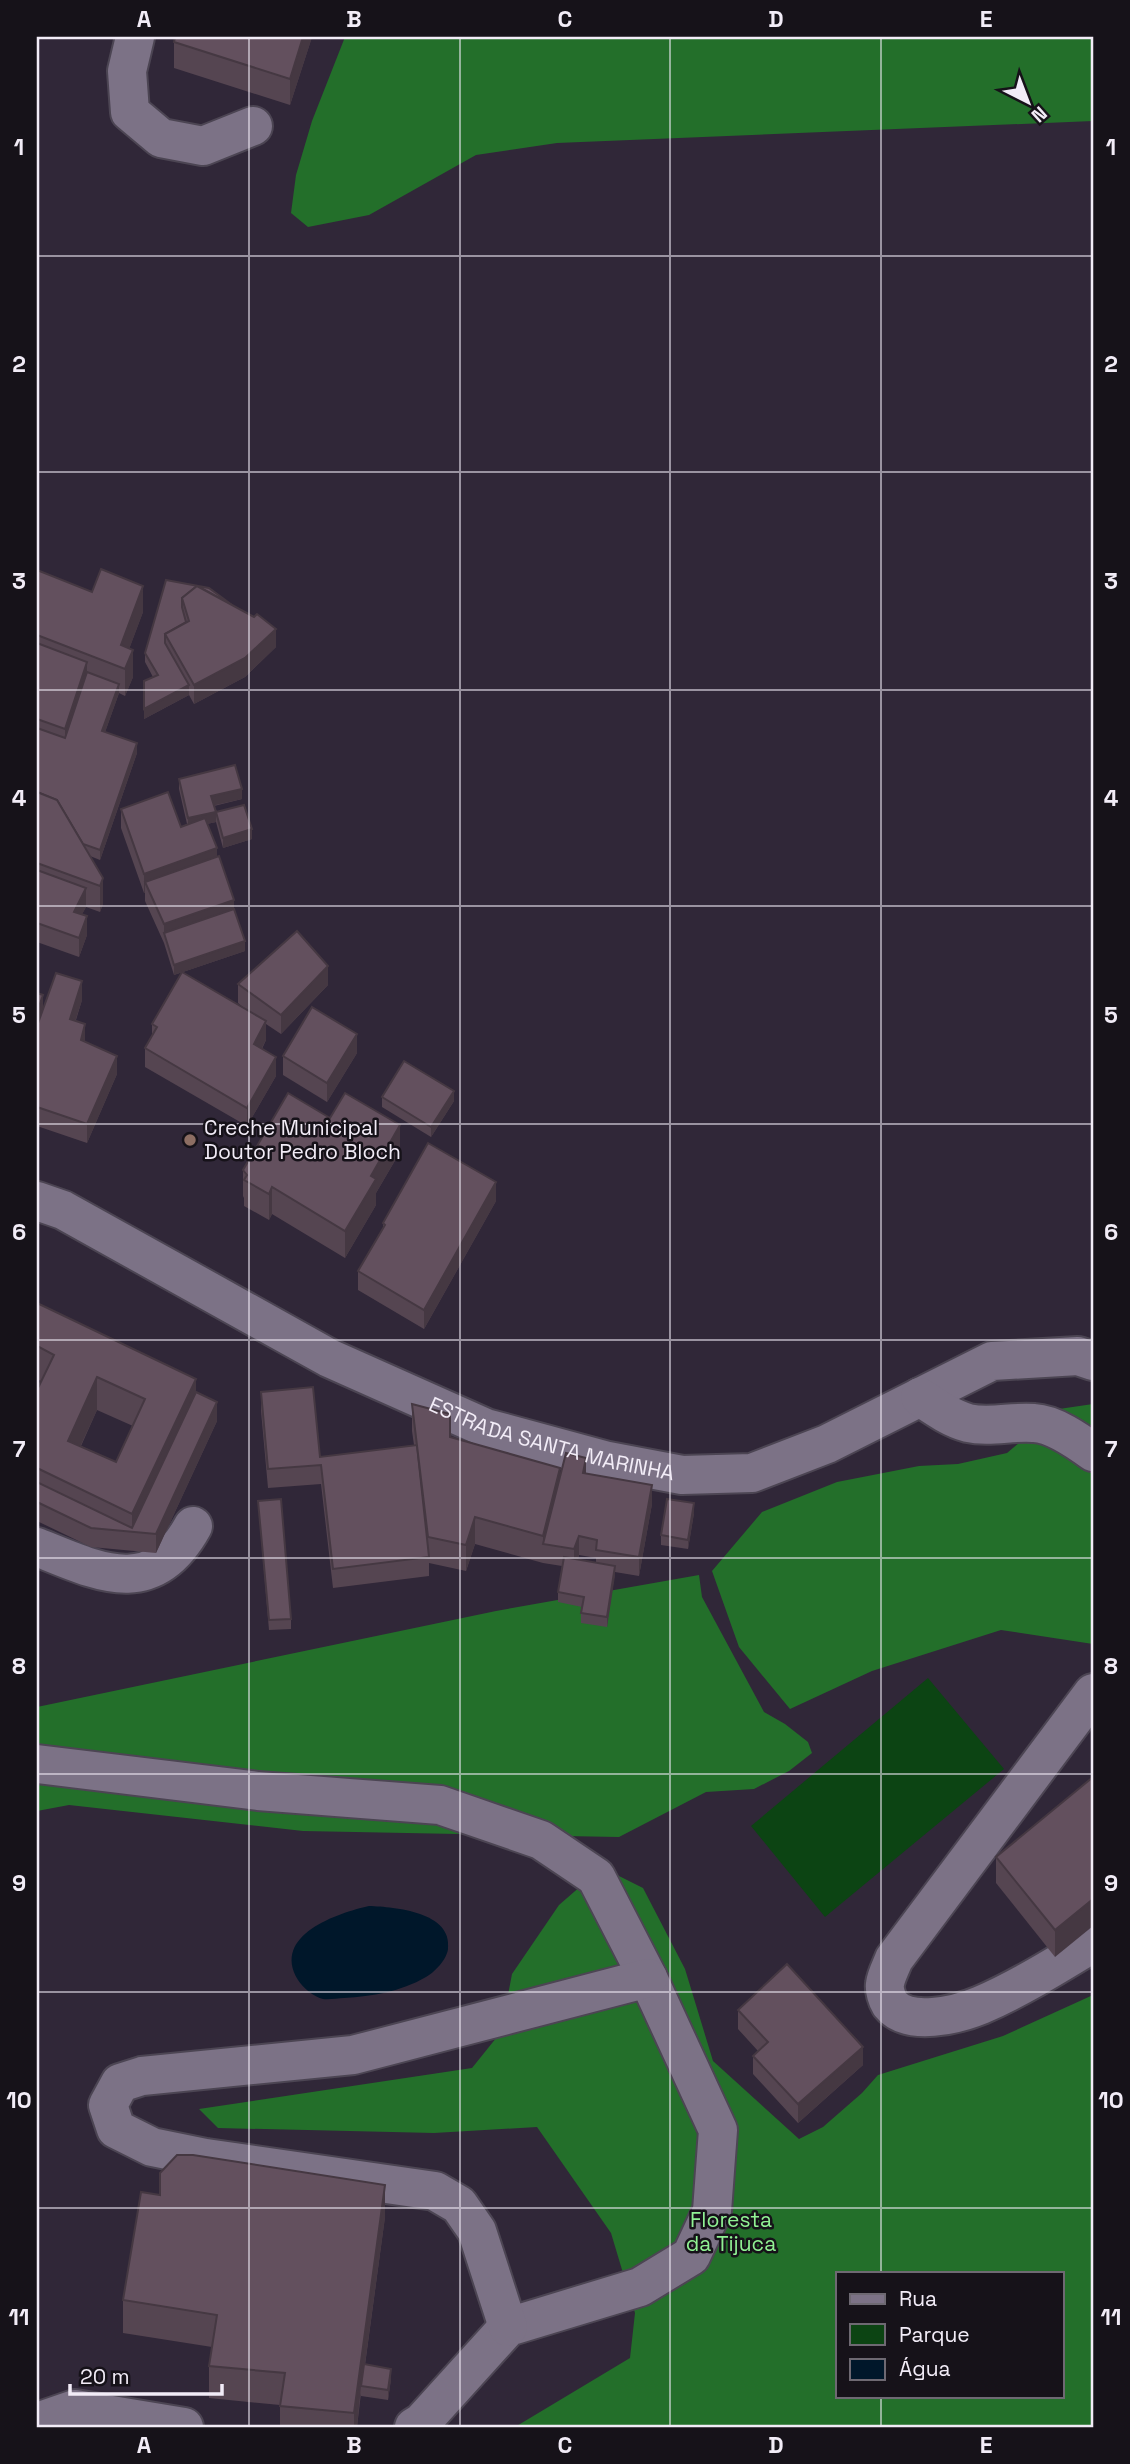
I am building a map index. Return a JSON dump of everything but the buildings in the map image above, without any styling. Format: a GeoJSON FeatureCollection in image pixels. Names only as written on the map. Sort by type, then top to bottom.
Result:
{"type":"FeatureCollection","features":[{"type":"Feature","properties":{"kind":"street"},"geometry":{"type":"LineString","coordinates":[[135,37],[127,71],[130,112],[161,138],[203,146],[253,126]]}},
{"type":"Feature","properties":{"kind":"street","name":"ESTRADA SANTA MARINHA"},"geometry":{"type":"LineString","coordinates":[[37,1200],[63,1210],[329,1358],[486,1428],[608,1461],[682,1475],[752,1473],[827,1444],[883,1418],[992,1361],[1079,1356],[1093,1362]]}},
{"type":"Feature","properties":{"kind":"street"},"geometry":{"type":"LineString","coordinates":[[919,1397],[951,1417],[969,1423],[1036,1423],[1052,1428],[1093,1452]]}},
{"type":"Feature","properties":{"kind":"street"},"geometry":{"type":"LineString","coordinates":[[37,1547],[117,1575],[143,1572],[170,1558],[182,1546],[193,1526]]}},
{"type":"Feature","properties":{"kind":"street"},"geometry":{"type":"LineString","coordinates":[[1093,1693],[894,1959],[884,1986],[888,2002],[900,2014],[915,2018],[942,2015],[979,2007],[1045,1973],[1093,1943]]}},
{"type":"Feature","properties":{"kind":"street"},"geometry":{"type":"LineString","coordinates":[[37,1764],[258,1791],[440,1805],[541,1840],[596,1877],[649,1978],[718,2130],[712,2211],[691,2256],[640,2287],[508,2327],[422,2422],[414,2427]]}},
{"type":"Feature","properties":{"kind":"street"},"geometry":{"type":"LineString","coordinates":[[508,2327],[477,2231],[459,2205],[435,2191],[206,2158],[152,2147],[116,2129],[108,2105],[120,2083],[142,2076],[353,2054],[649,1978]]}},
{"type":"Feature","properties":{"kind":"street"},"geometry":{"type":"LineString","coordinates":[[37,2427],[46,2419],[75,2409],[184,2427]]}},
{"type":"Feature","properties":{"kind":"green space"},"geometry":{"type":"Polygon","coordinates":[[[345,37],[1093,37],[1093,121],[557,143],[476,155],[369,215],[308,227],[291,213],[296,175],[312,121],[345,37]]]}},
{"type":"Feature","properties":{"kind":"green space"},"geometry":{"type":"Polygon","coordinates":[[[1093,1404],[1093,1644],[1001,1630],[872,1671],[790,1709],[739,1647],[712,1571],[762,1512],[837,1482],[919,1466],[958,1464],[1007,1453],[1059,1409],[1093,1404]]]}},
{"type":"Feature","properties":{"kind":"green space"},"geometry":{"type":"Polygon","coordinates":[[[699,1575],[702,1597],[764,1712],[808,1742],[812,1753],[789,1771],[754,1789],[706,1792],[619,1837],[303,1831],[69,1805],[37,1811],[37,1707],[496,1611],[699,1575]]]}},
{"type":"Feature","properties":{"kind":"green space"},"geometry":{"type":"Polygon","coordinates":[[[928,1678],[1004,1769],[825,1917],[751,1826],[928,1678]]]}},
{"type":"Feature","properties":{"kind":"green space","name":"Floresta da Tijuca"},"geometry":{"type":"Polygon","coordinates":[[[617,1875],[643,1888],[685,1969],[713,2061],[799,2139],[823,2127],[878,2075],[1003,2036],[1093,1995],[1093,2427],[515,2427],[630,2358],[635,2313],[611,2233],[537,2127],[434,2133],[218,2128],[199,2109],[472,2068],[501,2032],[512,1974],[559,1905],[582,1885],[617,1875]]]}},
{"type":"Feature","properties":{"kind":"water"},"geometry":{"type":"Polygon","coordinates":[[[369,1906],[407,1910],[432,1919],[447,1937],[448,1949],[443,1961],[426,1977],[386,1992],[328,1999],[312,1994],[298,1980],[292,1964],[293,1950],[300,1939],[326,1921],[369,1906]]]}},
{"type":"Feature","properties":{"kind":"place","name":"Creche Municipal Doutor Pedro Bloch"},"geometry":{"type":"Point","coordinates":[190,1140]}}]}
